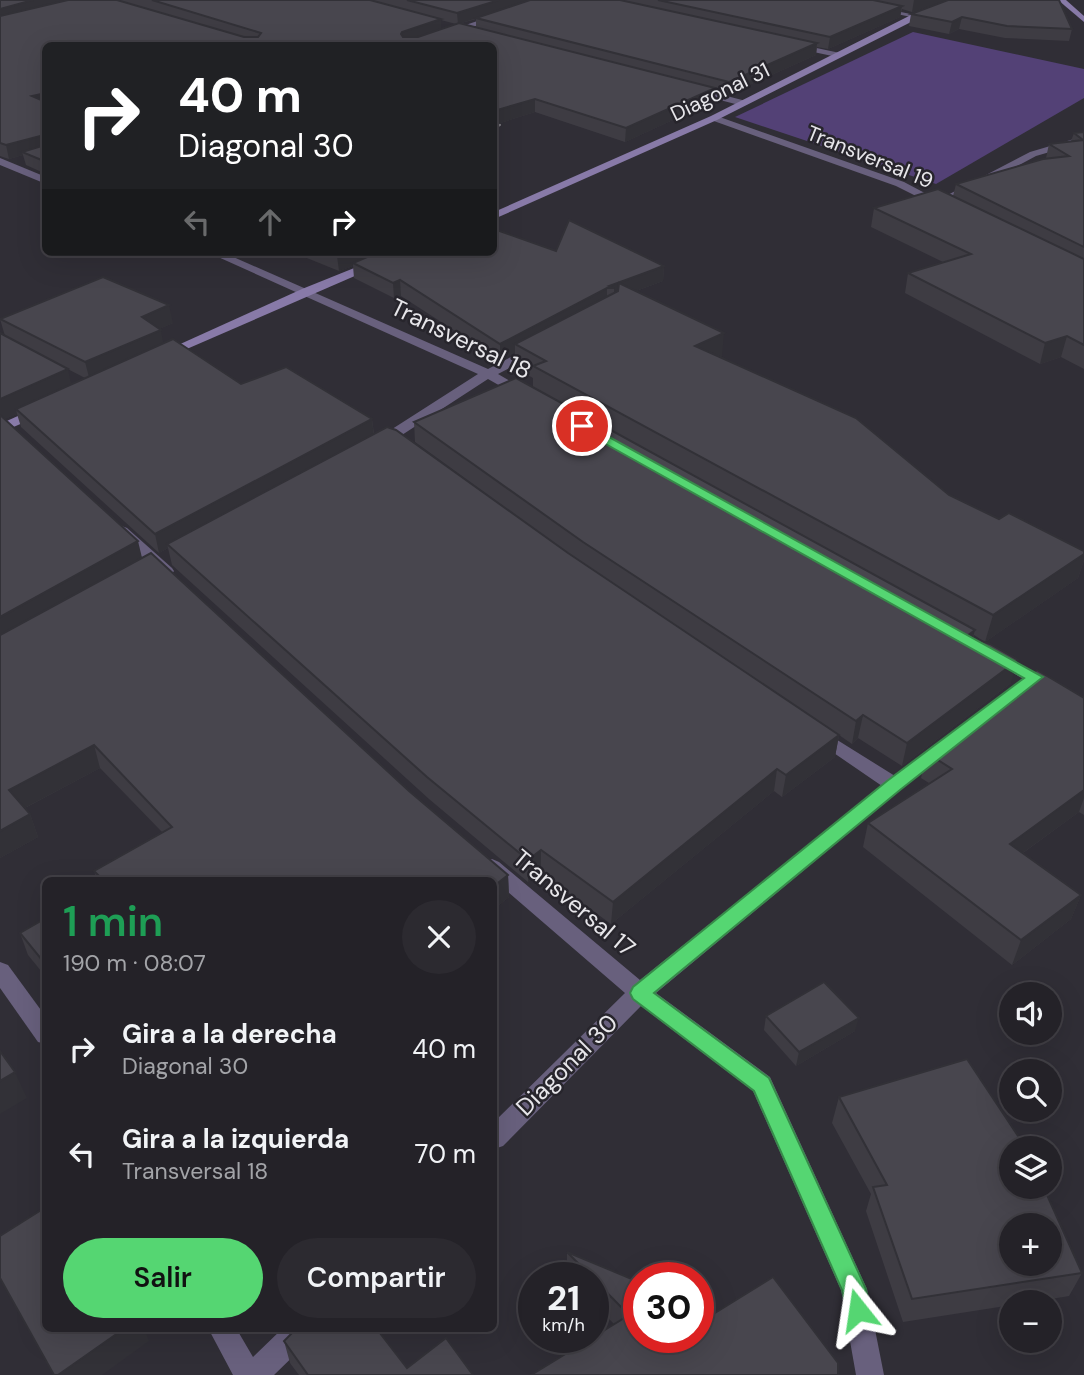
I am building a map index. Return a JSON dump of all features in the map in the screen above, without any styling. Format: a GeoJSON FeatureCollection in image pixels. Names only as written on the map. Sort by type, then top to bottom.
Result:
{"type":"FeatureCollection","features":[{"type":"Feature","properties":{"kind":"street"},"geometry":{"type":"LineString","coordinates":[[833,0],[916,16]]}},
{"type":"Feature","properties":{"kind":"street","name":"Diagonal 31"},"geometry":{"type":"LineString","coordinates":[[497,215],[714,118],[916,16],[962,0]]}},
{"type":"Feature","properties":{"kind":"street"},"geometry":{"type":"LineString","coordinates":[[1062,0],[1084,20]]}},
{"type":"Feature","properties":{"kind":"street"},"geometry":{"type":"LineString","coordinates":[[420,42],[511,13]]}},
{"type":"Feature","properties":{"kind":"street"},"geometry":{"type":"LineString","coordinates":[[445,27],[470,33]]}},
{"type":"Feature","properties":{"kind":"street"},"geometry":{"type":"LineString","coordinates":[[784,43],[837,55]]}},
{"type":"Feature","properties":{"kind":"street"},"geometry":{"type":"LineString","coordinates":[[678,87],[743,103]]}},
{"type":"Feature","properties":{"kind":"street","name":"Transversal 19"},"geometry":{"type":"LineString","coordinates":[[714,118],[900,184],[949,210]]}},
{"type":"Feature","properties":{"kind":"street"},"geometry":{"type":"LineString","coordinates":[[937,204],[1033,154],[1084,139]]}},
{"type":"Feature","properties":{"kind":"street"},"geometry":{"type":"LineString","coordinates":[[4,163],[20,161]]}},
{"type":"Feature","properties":{"kind":"street"},"geometry":{"type":"LineString","coordinates":[[4,163],[42,179]]}},
{"type":"Feature","properties":{"kind":"street","name":"Transversal 18"},"geometry":{"type":"LineString","coordinates":[[223,256],[488,374],[537,401]]}},
{"type":"Feature","properties":{"kind":"street"},"geometry":{"type":"LineString","coordinates":[[148,361],[306,291],[394,256]]}},
{"type":"Feature","properties":{"kind":"street"},"geometry":{"type":"LineString","coordinates":[[369,448],[398,440],[488,374],[550,342]]}},
{"type":"Feature","properties":{"kind":"street"},"geometry":{"type":"LineString","coordinates":[[28,444],[4,427],[53,404]]}},
{"type":"Feature","properties":{"kind":"street"},"geometry":{"type":"LineString","coordinates":[[108,517],[178,582]]}},
{"type":"Feature","properties":{"kind":"street"},"geometry":{"type":"LineString","coordinates":[[986,650],[1084,707]]}},
{"type":"Feature","properties":{"kind":"street"},"geometry":{"type":"LineString","coordinates":[[1013,694],[1035,677]]}},
{"type":"Feature","properties":{"kind":"street"},"geometry":{"type":"LineString","coordinates":[[803,724],[894,785]]}},
{"type":"Feature","properties":{"kind":"street","name":"Diagonal 30"},"geometry":{"type":"LineString","coordinates":[[497,1135],[640,993],[894,785],[959,736]]}},
{"type":"Feature","properties":{"kind":"street","name":"Transversal 17"},"geometry":{"type":"LineString","coordinates":[[472,850],[640,993],[762,1084],[854,1289],[870,1375]]}},
{"type":"Feature","properties":{"kind":"street"},"geometry":{"type":"LineString","coordinates":[[0,971],[42,1029]]}},
{"type":"Feature","properties":{"kind":"street"},"geometry":{"type":"LineString","coordinates":[[222,1332],[248,1375]]}},
{"type":"Feature","properties":{"kind":"street"},"geometry":{"type":"LineString","coordinates":[[255,1375],[298,1332]]}},
{"type":"Feature","properties":{"kind":"shaded area"},"geometry":{"type":"Polygon","coordinates":[[[913,32],[1084,69],[1084,98],[936,184],[735,117],[913,32]]]}},
{"type":"Feature","properties":{"kind":"building"},"geometry":{"type":"Polygon","coordinates":[[[0,0],[33,0],[0,9],[0,0]]]}},
{"type":"Feature","properties":{"kind":"building"},"geometry":{"type":"Polygon","coordinates":[[[68,0],[117,0],[244,37],[258,37],[261,33],[152,0],[370,0],[441,19],[402,32],[403,37],[418,37],[459,23],[715,88],[626,128],[535,99],[497,110],[497,42],[42,42],[42,94],[32,96],[42,100],[42,136],[6,145],[0,143],[0,16],[68,0]]]}},
{"type":"Feature","properties":{"kind":"building"},"geometry":{"type":"Polygon","coordinates":[[[407,0],[499,0],[457,13],[407,0]]]}},
{"type":"Feature","properties":{"kind":"building"},"geometry":{"type":"Polygon","coordinates":[[[530,0],[620,0],[817,43],[729,82],[476,18],[530,0]]]}},
{"type":"Feature","properties":{"kind":"building"},"geometry":{"type":"Polygon","coordinates":[[[658,0],[873,0],[902,6],[830,37],[658,0]]]}},
{"type":"Feature","properties":{"kind":"building"},"geometry":{"type":"Polygon","coordinates":[[[948,0],[1059,0],[1072,29],[1007,26],[962,17],[952,22],[911,14],[948,0]]]}},
{"type":"Feature","properties":{"kind":"building"},"geometry":{"type":"Polygon","coordinates":[[[1084,132],[1084,247],[956,184],[1043,159],[1069,156],[1049,144],[1083,140],[1074,133],[1084,132]]]}},
{"type":"Feature","properties":{"kind":"building"},"geometry":{"type":"Polygon","coordinates":[[[42,146],[42,160],[22,152],[42,146]]]}},
{"type":"Feature","properties":{"kind":"building"},"geometry":{"type":"Polygon","coordinates":[[[938,189],[1084,259],[1084,345],[1067,336],[1045,343],[908,273],[971,254],[874,208],[938,189]]]}},
{"type":"Feature","properties":{"kind":"building"},"geometry":{"type":"Polygon","coordinates":[[[569,220],[664,266],[609,286],[614,288],[607,288],[500,344],[400,280],[393,283],[353,263],[370,256],[497,256],[497,230],[556,251],[569,220]]]}},
{"type":"Feature","properties":{"kind":"building"},"geometry":{"type":"Polygon","coordinates":[[[103,277],[169,305],[142,317],[161,330],[85,362],[0,319],[103,277]]]}},
{"type":"Feature","properties":{"kind":"building"},"geometry":{"type":"Polygon","coordinates":[[[619,283],[724,333],[695,346],[856,418],[949,495],[999,519],[1009,513],[1084,551],[1084,554],[993,615],[533,366],[546,361],[515,344],[618,291],[619,283]]]}},
{"type":"Feature","properties":{"kind":"building"},"geometry":{"type":"Polygon","coordinates":[[[0,333],[68,369],[0,399],[0,333]]]}},
{"type":"Feature","properties":{"kind":"building"},"geometry":{"type":"Polygon","coordinates":[[[173,339],[241,384],[286,367],[372,419],[155,534],[16,409],[173,339]]]}},
{"type":"Feature","properties":{"kind":"building"},"geometry":{"type":"Polygon","coordinates":[[[516,378],[975,630],[967,636],[990,644],[1018,660],[907,743],[863,715],[856,721],[583,542],[414,422],[516,378]]]}},
{"type":"Feature","properties":{"kind":"building"},"geometry":{"type":"Polygon","coordinates":[[[0,415],[138,541],[0,617],[0,415]]]}},
{"type":"Feature","properties":{"kind":"building"},"geometry":{"type":"Polygon","coordinates":[[[387,427],[396,430],[568,553],[839,735],[786,775],[777,769],[613,902],[541,850],[528,860],[427,777],[167,544],[387,427]]]}},
{"type":"Feature","properties":{"kind":"building"},"geometry":{"type":"Polygon","coordinates":[[[151,553],[409,791],[508,875],[497,884],[497,877],[100,877],[94,871],[172,827],[94,745],[9,790],[30,814],[0,831],[0,635],[151,553]]]}},
{"type":"Feature","properties":{"kind":"building"},"geometry":{"type":"Polygon","coordinates":[[[1037,670],[1084,698],[1084,790],[1010,844],[1081,895],[1021,940],[868,823],[952,769],[927,753],[1037,670]]]}},
{"type":"Feature","properties":{"kind":"building"},"geometry":{"type":"Polygon","coordinates":[[[42,920],[42,960],[20,933],[42,920]]]}},
{"type":"Feature","properties":{"kind":"building"},"geometry":{"type":"Polygon","coordinates":[[[824,982],[859,1018],[799,1052],[766,1016],[824,982]]]}},
{"type":"Feature","properties":{"kind":"building"},"geometry":{"type":"Polygon","coordinates":[[[0,1051],[15,1072],[0,1081],[0,1051]]]}},
{"type":"Feature","properties":{"kind":"building"},"geometry":{"type":"Polygon","coordinates":[[[967,1059],[999,1107],[999,1122],[1009,1122],[1018,1136],[999,1136],[999,1199],[1049,1199],[1055,1213],[999,1213],[999,1276],[1062,1276],[1062,1228],[1082,1273],[912,1299],[873,1187],[887,1185],[839,1097],[967,1059]]]}},
{"type":"Feature","properties":{"kind":"building"},"geometry":{"type":"Polygon","coordinates":[[[42,1210],[42,1332],[119,1332],[58,1375],[54,1375],[0,1278],[0,1236],[42,1210]]]}},
{"type":"Feature","properties":{"kind":"building"},"geometry":{"type":"Polygon","coordinates":[[[567,1252],[591,1262],[577,1262],[567,1252]]]}},
{"type":"Feature","properties":{"kind":"building"},"geometry":{"type":"Polygon","coordinates":[[[609,1270],[623,1275],[623,1309],[609,1295],[609,1270]]]}},
{"type":"Feature","properties":{"kind":"building"},"geometry":{"type":"Polygon","coordinates":[[[773,1277],[838,1363],[838,1375],[531,1375],[567,1353],[609,1353],[609,1327],[623,1319],[623,1353],[714,1353],[714,1313],[773,1277]]]}},
{"type":"Feature","properties":{"kind":"building"},"geometry":{"type":"Polygon","coordinates":[[[293,1332],[379,1332],[407,1368],[446,1338],[473,1375],[308,1375],[284,1341],[293,1332]]]}},
{"type":"Feature","properties":{"kind":"route"},"geometry":{"type":"LineString","coordinates":[[582,426],[1035,677],[894,785],[640,993],[762,1084],[854,1289],[858,1310]]}}]}
